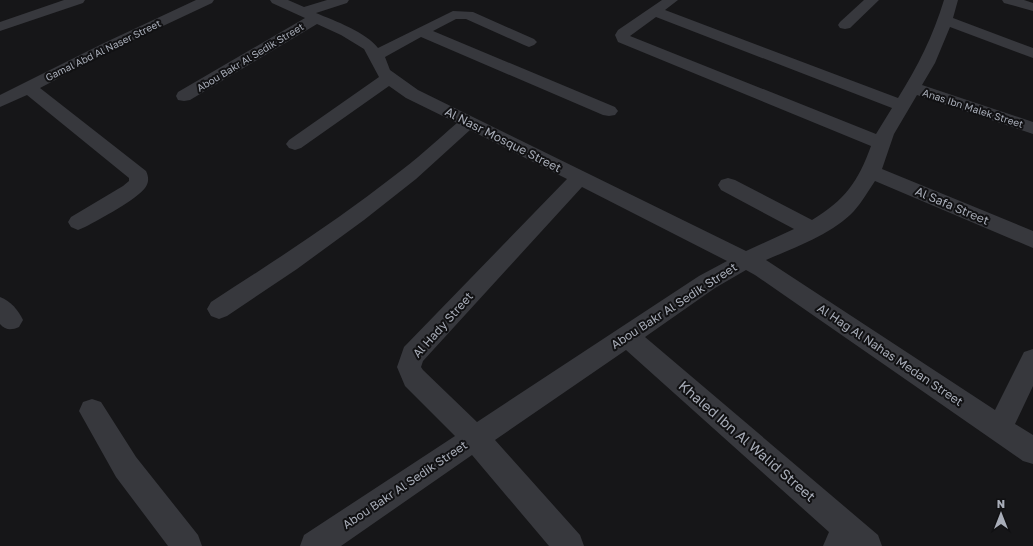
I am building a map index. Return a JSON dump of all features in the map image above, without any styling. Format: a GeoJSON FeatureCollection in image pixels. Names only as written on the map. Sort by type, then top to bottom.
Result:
{"type":"FeatureCollection","features":[{"type":"Feature","properties":{"kind":"street"},"geometry":{"type":"LineString","coordinates":[[0,27],[78,0]]}},
{"type":"Feature","properties":{"kind":"street","name":"Gamal Abd Al Naser Street"},"geometry":{"type":"LineString","coordinates":[[0,102],[207,0]]}},
{"type":"Feature","properties":{"kind":"street","name":"Al Nasr Mosque Street"},"geometry":{"type":"LineString","coordinates":[[277,0],[358,38],[369,46],[376,55],[383,72],[388,78],[412,94],[746,260]]}},
{"type":"Feature","properties":{"kind":"street","name":"Abou Bakr Al Sedik Street"},"geometry":{"type":"LineString","coordinates":[[184,96],[310,15],[342,0]]}},
{"type":"Feature","properties":{"kind":"street"},"geometry":{"type":"LineString","coordinates":[[671,0],[623,33],[623,39],[881,143]]}},
{"type":"Feature","properties":{"kind":"street"},"geometry":{"type":"LineString","coordinates":[[845,25],[872,0]]}},
{"type":"Feature","properties":{"kind":"street"},"geometry":{"type":"LineString","coordinates":[[1008,0],[1033,7]]}},
{"type":"Feature","properties":{"kind":"street"},"geometry":{"type":"LineString","coordinates":[[948,10],[1033,53]]}},
{"type":"Feature","properties":{"kind":"street","name":"Abou Bakr Al Sedik Street"},"geometry":{"type":"LineString","coordinates":[[315,546],[707,282],[746,260],[812,230],[846,207],[871,172],[881,143],[927,63],[948,10]]}},
{"type":"Feature","properties":{"kind":"street","name":"Anas Ibn Malek Street"},"geometry":{"type":"LineString","coordinates":[[654,11],[907,97],[1033,128]]}},
{"type":"Feature","properties":{"kind":"street"},"geometry":{"type":"LineString","coordinates":[[376,55],[453,15],[464,14],[529,42]]}},
{"type":"Feature","properties":{"kind":"street"},"geometry":{"type":"LineString","coordinates":[[421,32],[609,111]]}},
{"type":"Feature","properties":{"kind":"street"},"geometry":{"type":"LineString","coordinates":[[295,144],[388,78]]}},
{"type":"Feature","properties":{"kind":"street"},"geometry":{"type":"LineString","coordinates":[[28,87],[139,176],[138,184],[130,192],[78,222]]}},
{"type":"Feature","properties":{"kind":"street"},"geometry":{"type":"LineString","coordinates":[[219,309],[290,263],[351,220],[403,180],[468,123]]}},
{"type":"Feature","properties":{"kind":"street","name":"Al Safa Street"},"geometry":{"type":"LineString","coordinates":[[871,172],[1033,240]]}},
{"type":"Feature","properties":{"kind":"street","name":"Al Hady Street"},"geometry":{"type":"LineString","coordinates":[[569,546],[475,438],[414,378],[409,367],[413,355],[580,178]]}},
{"type":"Feature","properties":{"kind":"street"},"geometry":{"type":"LineString","coordinates":[[728,185],[812,230]]}},
{"type":"Feature","properties":{"kind":"street","name":"Al Hag Al Nahas Medan Street"},"geometry":{"type":"LineString","coordinates":[[746,260],[780,280],[1033,451]]}},
{"type":"Feature","properties":{"kind":"street","name":"Khaled Ibn Al Walid Street"},"geometry":{"type":"LineString","coordinates":[[627,336],[851,540]]}},
{"type":"Feature","properties":{"kind":"street"},"geometry":{"type":"LineString","coordinates":[[999,429],[1033,360]]}},
{"type":"Feature","properties":{"kind":"street"},"geometry":{"type":"LineString","coordinates":[[92,411],[126,467],[186,546]]}}]}
